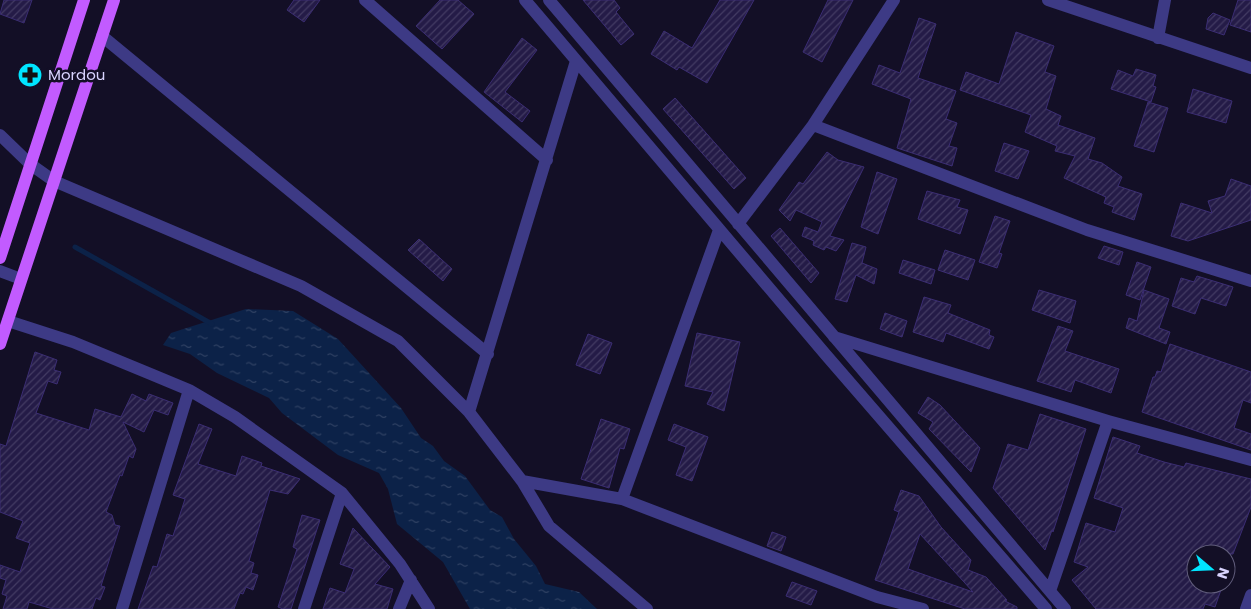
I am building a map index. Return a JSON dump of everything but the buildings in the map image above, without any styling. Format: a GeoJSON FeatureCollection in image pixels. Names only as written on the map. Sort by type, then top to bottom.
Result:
{"type":"FeatureCollection","features":[{"type":"Feature","properties":{"kind":"main road"},"geometry":{"type":"LineString","coordinates":[[0,258],[84,0]]}},
{"type":"Feature","properties":{"kind":"main road"},"geometry":{"type":"LineString","coordinates":[[0,344],[114,0]]}},
{"type":"Feature","properties":{"kind":"street"},"geometry":{"type":"LineString","coordinates":[[365,0],[547,160]]}},
{"type":"Feature","properties":{"kind":"street"},"geometry":{"type":"LineString","coordinates":[[525,0],[719,230],[1046,609]]}},
{"type":"Feature","properties":{"kind":"street"},"geometry":{"type":"LineString","coordinates":[[549,0],[1065,609]]}},
{"type":"Feature","properties":{"kind":"street"},"geometry":{"type":"LineString","coordinates":[[738,224],[813,124],[894,0]]}},
{"type":"Feature","properties":{"kind":"street"},"geometry":{"type":"LineString","coordinates":[[1048,0],[1251,68]]}},
{"type":"Feature","properties":{"kind":"street"},"geometry":{"type":"LineString","coordinates":[[1158,38],[1165,0]]}},
{"type":"Feature","properties":{"kind":"street"},"geometry":{"type":"LineString","coordinates":[[102,36],[488,354]]}},
{"type":"Feature","properties":{"kind":"street"},"geometry":{"type":"LineString","coordinates":[[470,412],[576,61]]}},
{"type":"Feature","properties":{"kind":"street"},"geometry":{"type":"LineString","coordinates":[[813,124],[1086,230],[1251,281]]}},
{"type":"Feature","properties":{"kind":"street"},"geometry":{"type":"LineString","coordinates":[[0,135],[30,164],[54,181],[301,286],[398,341],[470,412],[522,481],[548,526],[647,609]]}},
{"type":"Feature","properties":{"kind":"street"},"geometry":{"type":"LineString","coordinates":[[622,499],[719,230]]}},
{"type":"Feature","properties":{"kind":"street"},"geometry":{"type":"LineString","coordinates":[[0,271],[21,279]]}},
{"type":"Feature","properties":{"kind":"street"},"geometry":{"type":"LineString","coordinates":[[8,321],[73,342],[189,390],[234,417],[342,493],[411,580],[429,609]]}},
{"type":"Feature","properties":{"kind":"street"},"geometry":{"type":"LineString","coordinates":[[834,336],[1108,421],[1251,460]]}},
{"type":"Feature","properties":{"kind":"street"},"geometry":{"type":"LineString","coordinates":[[122,609],[189,390]]}},
{"type":"Feature","properties":{"kind":"street"},"geometry":{"type":"LineString","coordinates":[[1050,591],[1108,421]]}},
{"type":"Feature","properties":{"kind":"street"},"geometry":{"type":"LineString","coordinates":[[522,481],[622,499],[868,594],[923,609]]}},
{"type":"Feature","properties":{"kind":"street"},"geometry":{"type":"LineString","coordinates":[[304,609],[342,493]]}},
{"type":"Feature","properties":{"kind":"street"},"geometry":{"type":"LineString","coordinates":[[399,609],[411,580]]}},
{"type":"Feature","properties":{"kind":"street"},"geometry":{"type":"LineString","coordinates":[[1246,609],[1251,595]]}},
{"type":"Feature","properties":{"kind":"water"},"geometry":{"type":"Polygon","coordinates":[[[246,309],[293,311],[338,339],[401,408],[421,438],[433,446],[444,461],[465,476],[490,510],[502,517],[514,539],[536,566],[545,584],[579,592],[597,609],[470,609],[443,562],[397,524],[388,489],[379,473],[338,455],[282,413],[269,398],[217,373],[190,354],[163,345],[171,333],[246,309]]]}},
{"type":"Feature","properties":{"kind":"waterway"},"geometry":{"type":"LineString","coordinates":[[75,247],[212,324]]}},
{"type":"Feature","properties":{"kind":"place","name":"Mordou"},"geometry":{"type":"Point","coordinates":[30,75]}}]}
